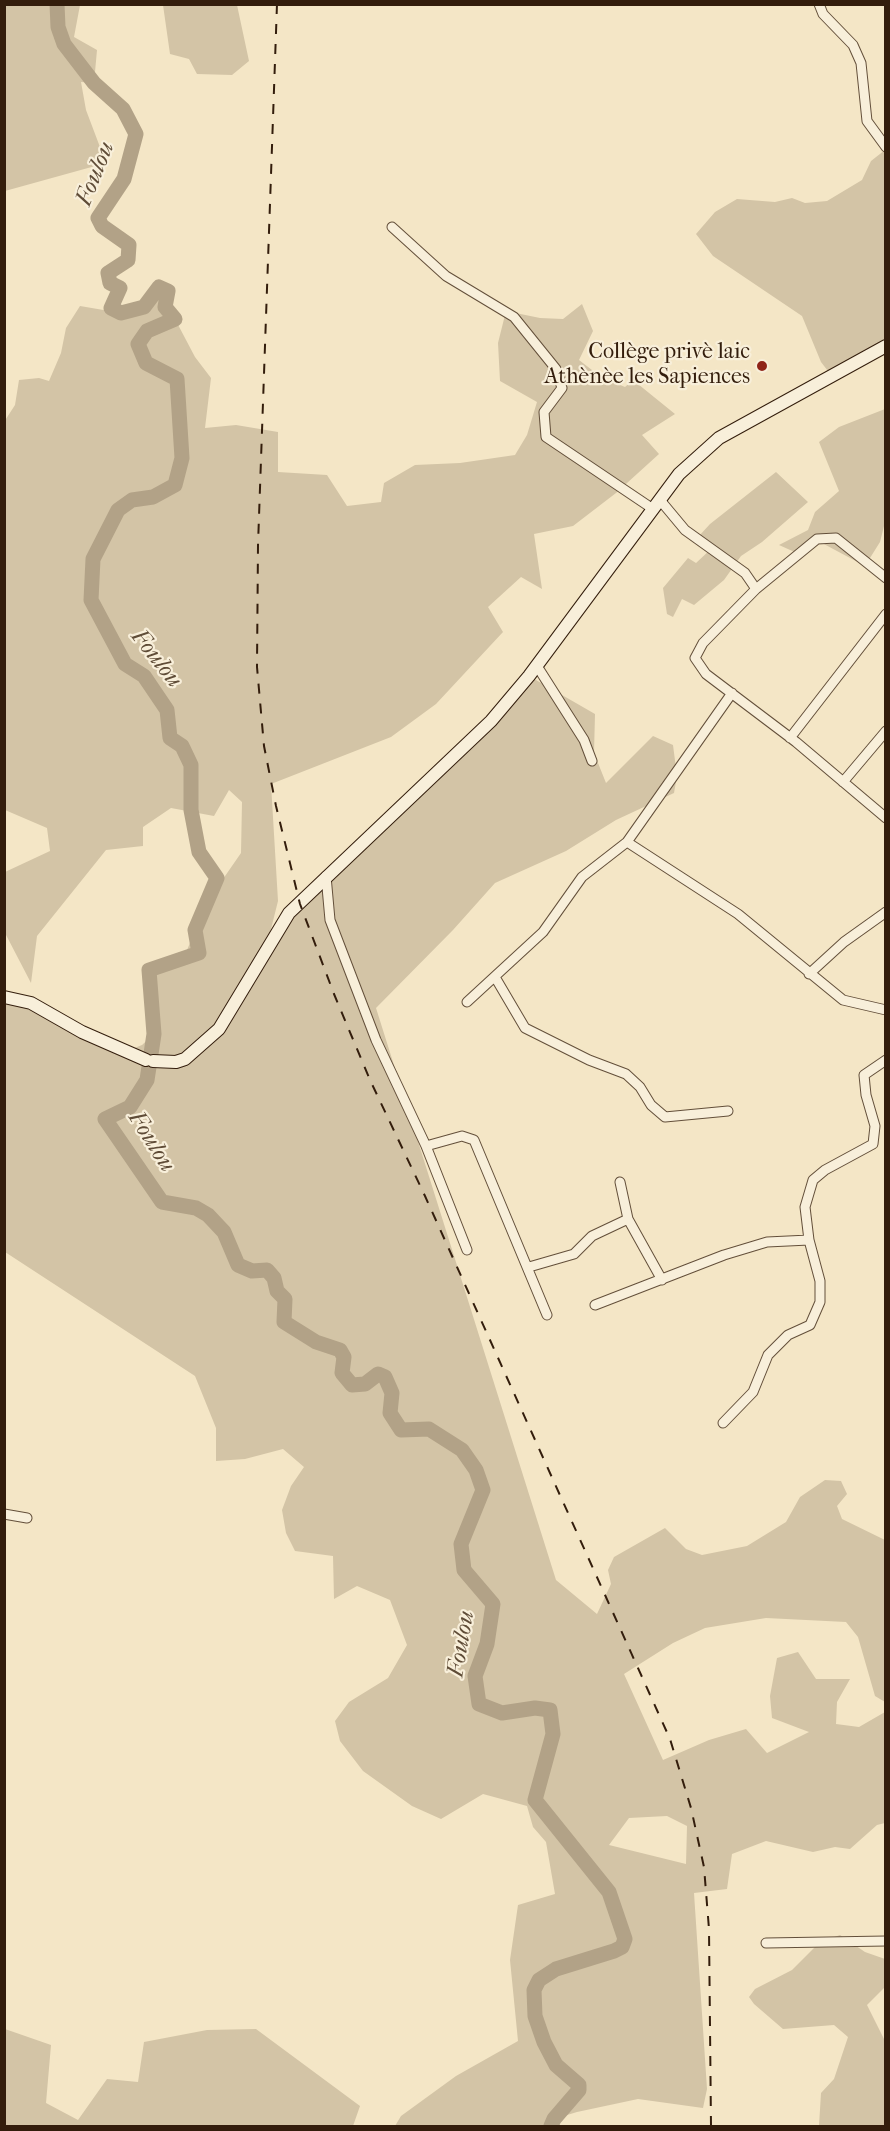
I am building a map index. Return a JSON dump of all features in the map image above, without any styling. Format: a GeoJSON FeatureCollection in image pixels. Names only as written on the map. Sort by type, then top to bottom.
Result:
{"type":"FeatureCollection","features":[{"type":"Feature","properties":{"kind":"street"},"geometry":{"type":"LineString","coordinates":[[819,4],[823,14],[853,45],[861,63],[867,121],[885,147]]}},
{"type":"Feature","properties":{"kind":"street"},"geometry":{"type":"LineString","coordinates":[[392,227],[446,276],[514,317],[555,369],[562,388],[544,412],[546,437],[657,504],[685,530],[745,573],[756,589]]}},
{"type":"Feature","properties":{"kind":"street"},"geometry":{"type":"LineString","coordinates":[[4,997],[30,1003],[82,1032],[150,1060],[176,1062],[184,1059],[219,1029],[232,1011],[289,913],[491,721],[537,666],[679,474],[719,438],[885,346]]}},
{"type":"Feature","properties":{"kind":"street"},"geometry":{"type":"LineString","coordinates":[[885,578],[837,538],[817,539],[756,589],[703,643],[695,658],[706,674],[790,738],[885,818]]}},
{"type":"Feature","properties":{"kind":"street"},"geometry":{"type":"LineString","coordinates":[[790,738],[885,614]]}},
{"type":"Feature","properties":{"kind":"street"},"geometry":{"type":"LineString","coordinates":[[537,666],[584,740],[592,761]]}},
{"type":"Feature","properties":{"kind":"street"},"geometry":{"type":"LineString","coordinates":[[467,1002],[543,932],[582,877],[627,842],[732,693]]}},
{"type":"Feature","properties":{"kind":"street"},"geometry":{"type":"LineString","coordinates":[[843,782],[885,731]]}},
{"type":"Feature","properties":{"kind":"street"},"geometry":{"type":"LineString","coordinates":[[627,842],[738,914],[843,1000],[885,1010]]}},
{"type":"Feature","properties":{"kind":"street"},"geometry":{"type":"LineString","coordinates":[[326,876],[330,920],[376,1040],[426,1146],[467,1250]]}},
{"type":"Feature","properties":{"kind":"street"},"geometry":{"type":"LineString","coordinates":[[809,974],[844,942],[885,912]]}},
{"type":"Feature","properties":{"kind":"street"},"geometry":{"type":"LineString","coordinates":[[495,977],[525,1028],[590,1060],[626,1074],[640,1087],[651,1105],[665,1117],[728,1111]]}},
{"type":"Feature","properties":{"kind":"street"},"geometry":{"type":"LineString","coordinates":[[723,1423],[753,1392],[768,1355],[788,1335],[810,1325],[820,1302],[820,1281],[809,1240],[805,1207],[813,1180],[825,1170],[873,1144],[876,1126],[866,1095],[864,1075],[885,1060]]}},
{"type":"Feature","properties":{"kind":"street"},"geometry":{"type":"LineString","coordinates":[[426,1146],[462,1136],[474,1140],[548,1315]]}},
{"type":"Feature","properties":{"kind":"street"},"geometry":{"type":"LineString","coordinates":[[620,1182],[628,1219],[662,1281]]}},
{"type":"Feature","properties":{"kind":"street"},"geometry":{"type":"LineString","coordinates":[[529,1267],[574,1254],[592,1236],[628,1219]]}},
{"type":"Feature","properties":{"kind":"street"},"geometry":{"type":"LineString","coordinates":[[595,1305],[662,1281],[724,1255],[767,1242],[809,1240]]}},
{"type":"Feature","properties":{"kind":"street"},"geometry":{"type":"LineString","coordinates":[[4,1514],[27,1518]]}},
{"type":"Feature","properties":{"kind":"street"},"geometry":{"type":"LineString","coordinates":[[766,1943],[885,1941]]}},
{"type":"Feature","properties":{"kind":"shaded area"},"geometry":{"type":"Polygon","coordinates":[[[4,5],[80,5],[74,37],[97,50],[94,83],[81,82],[86,110],[106,163],[5,191],[4,5]]]}},
{"type":"Feature","properties":{"kind":"shaded area"},"geometry":{"type":"Polygon","coordinates":[[[163,5],[237,5],[249,61],[232,75],[197,74],[189,59],[170,54],[163,5]]]}},
{"type":"Feature","properties":{"kind":"shaded area"},"geometry":{"type":"Polygon","coordinates":[[[885,150],[885,346],[831,375],[821,362],[802,316],[713,256],[696,234],[715,212],[737,199],[775,202],[792,198],[805,203],[827,201],[862,180],[871,161],[885,150]]]}},
{"type":"Feature","properties":{"kind":"shaded area"},"geometry":{"type":"Polygon","coordinates":[[[159,287],[168,291],[165,307],[175,319],[195,357],[211,378],[205,428],[236,425],[278,432],[278,472],[327,475],[347,506],[381,502],[384,483],[415,465],[460,463],[515,455],[527,435],[537,402],[500,381],[498,343],[506,311],[540,318],[563,319],[582,304],[593,331],[579,360],[601,377],[625,387],[633,380],[675,414],[642,435],[659,454],[616,493],[573,526],[534,534],[542,589],[521,577],[488,607],[503,632],[436,704],[391,737],[271,784],[278,901],[267,945],[529,676],[595,714],[594,753],[606,783],[653,736],[673,745],[677,776],[674,793],[616,820],[566,851],[495,883],[453,930],[376,1008],[556,1580],[597,1614],[611,1584],[608,1570],[614,1557],[665,1528],[686,1549],[702,1555],[747,1546],[786,1522],[800,1497],[825,1480],[841,1481],[847,1494],[837,1506],[842,1519],[885,1540],[885,1702],[875,1696],[858,1637],[846,1622],[766,1618],[705,1628],[673,1643],[624,1674],[663,1760],[709,1740],[746,1729],[767,1753],[809,1732],[772,1718],[770,1696],[777,1658],[798,1652],[816,1679],[850,1679],[837,1702],[836,1724],[859,1727],[885,1712],[885,1823],[877,1825],[850,1849],[835,1847],[813,1852],[766,1841],[732,1854],[727,1889],[694,1893],[707,2089],[703,2108],[638,2099],[554,2119],[551,2126],[395,2126],[401,2116],[456,2076],[518,2041],[510,1960],[518,1905],[555,1894],[546,1842],[533,1827],[527,1806],[483,1794],[441,1819],[412,1806],[363,1771],[340,1741],[335,1721],[349,1702],[388,1678],[407,1645],[390,1600],[357,1586],[334,1599],[333,1556],[295,1551],[286,1533],[282,1510],[291,1486],[304,1467],[283,1449],[245,1459],[216,1461],[216,1428],[195,1376],[5,1252],[5,997],[127,1051],[142,1045],[154,1034],[149,970],[187,950],[217,878],[223,879],[241,853],[242,802],[229,790],[214,816],[171,808],[143,827],[143,846],[106,850],[37,936],[31,983],[5,933],[5,872],[50,851],[47,828],[5,810],[4,422],[15,405],[19,380],[39,378],[49,381],[61,353],[66,328],[80,306],[121,313],[144,307],[159,287]],[[667,1816],[629,1818],[609,1845],[686,1864],[687,1826],[667,1816]]]}},
{"type":"Feature","properties":{"kind":"shaded area"},"geometry":{"type":"Polygon","coordinates":[[[885,409],[885,522],[880,542],[865,566],[822,543],[799,554],[779,545],[808,530],[815,512],[839,491],[819,442],[839,427],[885,409]]]}},
{"type":"Feature","properties":{"kind":"shaded area"},"geometry":{"type":"Polygon","coordinates":[[[776,472],[808,502],[762,542],[741,556],[724,580],[694,605],[682,599],[673,617],[667,614],[663,588],[688,558],[696,563],[711,549],[699,536],[710,524],[776,472]]]}},
{"type":"Feature","properties":{"kind":"shaded area"},"geometry":{"type":"Polygon","coordinates":[[[840,1935],[865,1952],[885,1959],[885,1987],[867,2005],[885,2041],[885,2126],[819,2126],[821,2093],[834,2079],[848,2037],[834,2025],[783,2029],[749,1997],[755,1989],[792,1970],[820,1942],[840,1935]]]}},
{"type":"Feature","properties":{"kind":"shaded area"},"geometry":{"type":"Polygon","coordinates":[[[5,2029],[51,2045],[46,2103],[78,2120],[107,2079],[138,2082],[144,2042],[207,2030],[256,2029],[360,2106],[353,2126],[5,2126],[5,2029]]]}},
{"type":"Feature","properties":{"kind":"waterway","name":"Foulou"},"geometry":{"type":"LineString","coordinates":[[57,4],[58,27],[64,44],[94,83],[123,109],[136,134],[124,179],[98,218],[102,226],[129,245],[128,260],[108,273],[110,283],[120,288],[111,308],[121,313],[144,307],[159,287],[168,291],[165,307],[175,319],[147,331],[138,344],[146,363],[177,379],[182,458],[175,485],[153,497],[132,500],[118,510],[93,559],[91,600],[125,664],[144,676],[167,710],[170,738],[182,746],[191,765],[191,810],[199,852],[217,878],[195,930],[199,953],[149,970],[154,1034],[147,1080],[130,1107],[105,1119],[162,1202],[196,1208],[208,1215],[224,1232],[238,1265],[252,1271],[267,1270],[274,1278],[277,1291],[285,1299],[284,1322],[316,1342],[340,1350],[344,1357],[342,1373],[352,1385],[365,1384],[378,1374],[385,1377],[392,1393],[390,1413],[401,1430],[429,1429],[462,1450],[476,1470],[483,1490],[461,1544],[464,1570],[493,1604],[487,1644],[475,1676],[479,1704],[502,1713],[535,1708],[550,1710],[553,1734],[535,1800],[609,1892],[625,1939],[622,1947],[614,1951],[556,1969],[539,1980],[534,1990],[535,2016],[544,2042],[556,2065],[579,2085],[579,2090],[554,2119],[551,2126]]}},
{"type":"Feature","properties":{"kind":"railway"},"geometry":{"type":"LineString","coordinates":[[277,4],[258,545],[257,667],[264,746],[276,806],[300,904],[370,1080],[425,1196],[670,1739],[691,1808],[704,1867],[709,1929],[711,2126]]}},
{"type":"Feature","properties":{"kind":"place","name":"Collège privè laic Athènèe les Sapiences"},"geometry":{"type":"Point","coordinates":[762,366]}}]}
